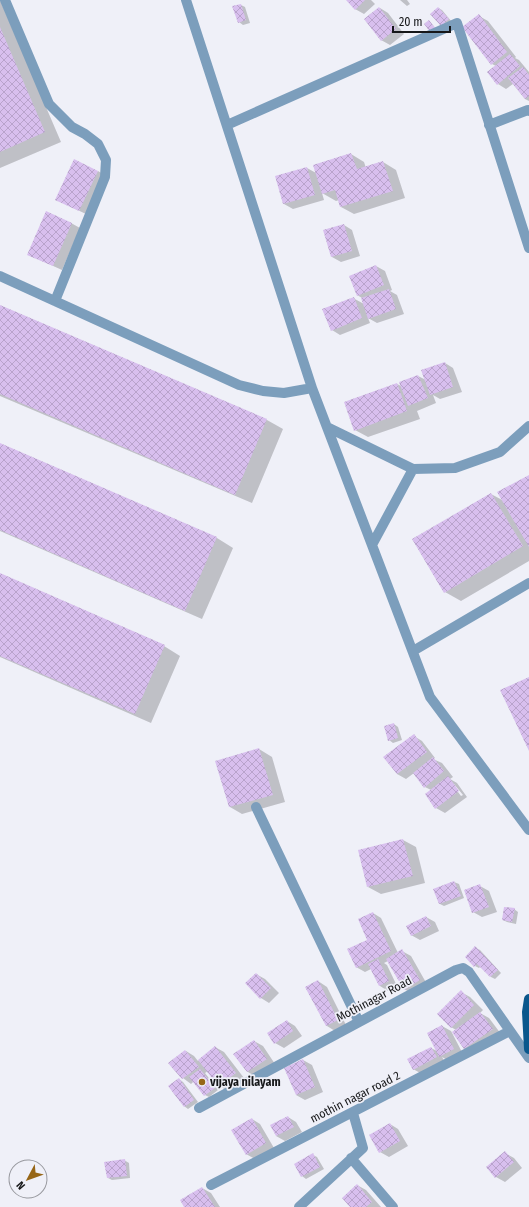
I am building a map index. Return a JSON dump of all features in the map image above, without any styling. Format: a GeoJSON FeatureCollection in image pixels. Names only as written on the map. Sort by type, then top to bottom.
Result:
{"type":"FeatureCollection","features":[{"type":"Feature","properties":{"kind":"main road"},"geometry":{"type":"LineString","coordinates":[[529,999],[527,1012],[529,1049]]}},
{"type":"Feature","properties":{"kind":"street"},"geometry":{"type":"LineString","coordinates":[[5,0],[49,104],[72,127],[86,134],[98,144],[106,160],[105,177],[55,301]]}},
{"type":"Feature","properties":{"kind":"street"},"geometry":{"type":"LineString","coordinates":[[186,0],[312,388],[430,697],[529,830]]}},
{"type":"Feature","properties":{"kind":"street"},"geometry":{"type":"LineString","coordinates":[[227,126],[457,23],[529,248]]}},
{"type":"Feature","properties":{"kind":"street"},"geometry":{"type":"LineString","coordinates":[[490,125],[528,110],[529,111]]}},
{"type":"Feature","properties":{"kind":"street"},"geometry":{"type":"LineString","coordinates":[[0,276],[239,385],[263,392],[284,393],[312,388]]}},
{"type":"Feature","properties":{"kind":"street"},"geometry":{"type":"LineString","coordinates":[[327,428],[413,470],[455,468],[500,452],[529,426]]}},
{"type":"Feature","properties":{"kind":"street"},"geometry":{"type":"LineString","coordinates":[[372,545],[413,470]]}},
{"type":"Feature","properties":{"kind":"street"},"geometry":{"type":"LineString","coordinates":[[413,651],[529,583]]}},
{"type":"Feature","properties":{"kind":"street"},"geometry":{"type":"LineString","coordinates":[[256,807],[359,1022]]}},
{"type":"Feature","properties":{"kind":"street","name":"Mothinagar Road"},"geometry":{"type":"LineString","coordinates":[[199,1108],[456,970],[463,968],[469,972],[529,1058]]}},
{"type":"Feature","properties":{"kind":"street","name":"mothin nagar road 2"},"geometry":{"type":"LineString","coordinates":[[211,1185],[510,1032]]}},
{"type":"Feature","properties":{"kind":"street"},"geometry":{"type":"LineString","coordinates":[[299,1207],[363,1148],[353,1113]]}},
{"type":"Feature","properties":{"kind":"street"},"geometry":{"type":"LineString","coordinates":[[351,1158],[393,1207]]}},
{"type":"Feature","properties":{"kind":"building"},"geometry":{"type":"Polygon","coordinates":[[[346,0],[365,0],[355,10],[346,0]]]}},
{"type":"Feature","properties":{"kind":"building"},"geometry":{"type":"Polygon","coordinates":[[[241,4],[246,20],[238,23],[232,6],[241,4]]]}},
{"type":"Feature","properties":{"kind":"building"},"geometry":{"type":"Polygon","coordinates":[[[379,7],[396,29],[381,41],[364,19],[379,7]]]}},
{"type":"Feature","properties":{"kind":"building"},"geometry":{"type":"Polygon","coordinates":[[[438,7],[449,19],[441,26],[430,14],[438,7]]]}},
{"type":"Feature","properties":{"kind":"building"},"geometry":{"type":"Polygon","coordinates":[[[479,14],[507,52],[491,65],[462,27],[479,14]]]}},
{"type":"Feature","properties":{"kind":"building"},"geometry":{"type":"Polygon","coordinates":[[[429,20],[436,29],[431,33],[424,24],[429,20]]]}},
{"type":"Feature","properties":{"kind":"building"},"geometry":{"type":"Polygon","coordinates":[[[0,27],[45,132],[0,152],[0,27]]]}},
{"type":"Feature","properties":{"kind":"building"},"geometry":{"type":"Polygon","coordinates":[[[510,54],[520,66],[497,85],[487,72],[510,54]]]}},
{"type":"Feature","properties":{"kind":"building"},"geometry":{"type":"Polygon","coordinates":[[[523,67],[529,75],[529,96],[525,99],[508,78],[523,67]]]}},
{"type":"Feature","properties":{"kind":"building"},"geometry":{"type":"Polygon","coordinates":[[[351,153],[357,169],[383,161],[393,191],[340,207],[335,190],[322,194],[313,165],[351,153]]]}},
{"type":"Feature","properties":{"kind":"building"},"geometry":{"type":"Polygon","coordinates":[[[74,159],[98,171],[79,211],[55,200],[74,159]]]}},
{"type":"Feature","properties":{"kind":"building"},"geometry":{"type":"Polygon","coordinates":[[[307,167],[315,195],[283,204],[275,176],[307,167]]]}},
{"type":"Feature","properties":{"kind":"building"},"geometry":{"type":"Polygon","coordinates":[[[46,211],[72,223],[53,266],[27,255],[46,211]]]}},
{"type":"Feature","properties":{"kind":"building"},"geometry":{"type":"Polygon","coordinates":[[[344,224],[352,251],[331,257],[323,230],[344,224]]]}},
{"type":"Feature","properties":{"kind":"building"},"geometry":{"type":"Polygon","coordinates":[[[376,265],[384,285],[357,296],[349,276],[376,265]]]}},
{"type":"Feature","properties":{"kind":"building"},"geometry":{"type":"Polygon","coordinates":[[[389,289],[396,309],[368,319],[361,298],[389,289]]]}},
{"type":"Feature","properties":{"kind":"building"},"geometry":{"type":"Polygon","coordinates":[[[354,297],[362,318],[331,331],[322,309],[354,297]]]}},
{"type":"Feature","properties":{"kind":"building"},"geometry":{"type":"Polygon","coordinates":[[[0,305],[267,419],[235,495],[0,394],[0,305]]]}},
{"type":"Feature","properties":{"kind":"building"},"geometry":{"type":"Polygon","coordinates":[[[445,362],[453,387],[430,395],[421,370],[445,362]]]}},
{"type":"Feature","properties":{"kind":"building"},"geometry":{"type":"Polygon","coordinates":[[[418,375],[428,398],[408,406],[399,382],[418,375]]]}},
{"type":"Feature","properties":{"kind":"building"},"geometry":{"type":"Polygon","coordinates":[[[397,383],[407,411],[354,431],[344,402],[397,383]]]}},
{"type":"Feature","properties":{"kind":"building"},"geometry":{"type":"Polygon","coordinates":[[[0,443],[217,537],[185,611],[0,530],[0,443]]]}},
{"type":"Feature","properties":{"kind":"building"},"geometry":{"type":"Polygon","coordinates":[[[529,475],[529,547],[497,492],[529,475]]]}},
{"type":"Feature","properties":{"kind":"building"},"geometry":{"type":"Polygon","coordinates":[[[491,493],[523,546],[444,593],[412,539],[491,493]]]}},
{"type":"Feature","properties":{"kind":"building"},"geometry":{"type":"Polygon","coordinates":[[[0,573],[165,645],[135,714],[0,656],[0,573]]]}},
{"type":"Feature","properties":{"kind":"building"},"geometry":{"type":"Polygon","coordinates":[[[529,677],[529,751],[500,690],[529,677]]]}},
{"type":"Feature","properties":{"kind":"building"},"geometry":{"type":"Polygon","coordinates":[[[394,723],[398,738],[388,741],[384,726],[394,723]]]}},
{"type":"Feature","properties":{"kind":"building"},"geometry":{"type":"Polygon","coordinates":[[[414,734],[427,752],[397,774],[383,757],[414,734]]]}},
{"type":"Feature","properties":{"kind":"building"},"geometry":{"type":"Polygon","coordinates":[[[259,748],[273,795],[229,807],[215,761],[259,748]]]}},
{"type":"Feature","properties":{"kind":"building"},"geometry":{"type":"Polygon","coordinates":[[[433,757],[444,771],[424,788],[413,773],[433,757]]]}},
{"type":"Feature","properties":{"kind":"building"},"geometry":{"type":"Polygon","coordinates":[[[448,776],[459,791],[435,809],[425,794],[448,776]]]}},
{"type":"Feature","properties":{"kind":"building"},"geometry":{"type":"Polygon","coordinates":[[[403,839],[413,876],[367,887],[358,850],[403,839]]]}},
{"type":"Feature","properties":{"kind":"building"},"geometry":{"type":"Polygon","coordinates":[[[454,881],[461,896],[439,904],[433,889],[454,881]]]}},
{"type":"Feature","properties":{"kind":"building"},"geometry":{"type":"Polygon","coordinates":[[[480,884],[489,907],[472,913],[464,890],[480,884]]]}},
{"type":"Feature","properties":{"kind":"building"},"geometry":{"type":"Polygon","coordinates":[[[504,907],[515,908],[512,922],[502,920],[504,907]]]}},
{"type":"Feature","properties":{"kind":"building"},"geometry":{"type":"Polygon","coordinates":[[[373,912],[391,951],[356,968],[347,949],[367,940],[358,919],[373,912]]]}},
{"type":"Feature","properties":{"kind":"building"},"geometry":{"type":"Polygon","coordinates":[[[426,916],[431,926],[411,936],[406,926],[426,916]]]}},
{"type":"Feature","properties":{"kind":"building"},"geometry":{"type":"Polygon","coordinates":[[[475,946],[498,970],[490,977],[477,964],[474,967],[465,957],[475,946]]]}},
{"type":"Feature","properties":{"kind":"building"},"geometry":{"type":"Polygon","coordinates":[[[402,949],[420,980],[404,990],[386,959],[402,949]]]}},
{"type":"Feature","properties":{"kind":"building"},"geometry":{"type":"Polygon","coordinates":[[[378,959],[389,981],[379,986],[368,964],[378,959]]]}},
{"type":"Feature","properties":{"kind":"building"},"geometry":{"type":"Polygon","coordinates":[[[256,973],[271,988],[260,999],[245,983],[256,973]]]}},
{"type":"Feature","properties":{"kind":"building"},"geometry":{"type":"Polygon","coordinates":[[[318,980],[338,1020],[326,1026],[305,987],[318,980]]]}},
{"type":"Feature","properties":{"kind":"building"},"geometry":{"type":"Polygon","coordinates":[[[461,990],[474,1005],[451,1028],[437,1014],[461,990]]]}},
{"type":"Feature","properties":{"kind":"building"},"geometry":{"type":"Polygon","coordinates":[[[480,1012],[493,1029],[464,1049],[452,1032],[480,1012]]]}},
{"type":"Feature","properties":{"kind":"building"},"geometry":{"type":"Polygon","coordinates":[[[287,1020],[293,1031],[274,1044],[267,1033],[287,1020]]]}},
{"type":"Feature","properties":{"kind":"building"},"geometry":{"type":"Polygon","coordinates":[[[442,1025],[454,1049],[439,1057],[427,1033],[442,1025]]]}},
{"type":"Feature","properties":{"kind":"building"},"geometry":{"type":"Polygon","coordinates":[[[254,1040],[267,1059],[247,1072],[233,1054],[254,1040]]]}},
{"type":"Feature","properties":{"kind":"building"},"geometry":{"type":"Polygon","coordinates":[[[215,1046],[236,1073],[218,1086],[198,1060],[215,1046]]]}},
{"type":"Feature","properties":{"kind":"building"},"geometry":{"type":"Polygon","coordinates":[[[431,1047],[437,1057],[413,1070],[407,1059],[431,1047]]]}},
{"type":"Feature","properties":{"kind":"building"},"geometry":{"type":"Polygon","coordinates":[[[185,1050],[199,1067],[182,1079],[168,1063],[185,1050]]]}},
{"type":"Feature","properties":{"kind":"building"},"geometry":{"type":"Polygon","coordinates":[[[303,1059],[315,1087],[296,1095],[284,1068],[303,1059]]]}},
{"type":"Feature","properties":{"kind":"building","name":"vijaya nilayam"},"geometry":{"type":"Polygon","coordinates":[[[200,1069],[215,1088],[204,1096],[189,1077],[200,1069]]]}},
{"type":"Feature","properties":{"kind":"building"},"geometry":{"type":"Polygon","coordinates":[[[179,1078],[194,1100],[184,1107],[168,1086],[179,1078]]]}},
{"type":"Feature","properties":{"kind":"building"},"geometry":{"type":"Polygon","coordinates":[[[288,1116],[294,1127],[276,1136],[270,1125],[288,1116]]]}},
{"type":"Feature","properties":{"kind":"building"},"geometry":{"type":"Polygon","coordinates":[[[252,1118],[266,1143],[246,1155],[231,1130],[252,1118]]]}},
{"type":"Feature","properties":{"kind":"building"},"geometry":{"type":"Polygon","coordinates":[[[390,1123],[400,1141],[379,1153],[369,1135],[390,1123]]]}},
{"type":"Feature","properties":{"kind":"building"},"geometry":{"type":"Polygon","coordinates":[[[505,1151],[514,1162],[495,1178],[486,1167],[505,1151]]]}},
{"type":"Feature","properties":{"kind":"building"},"geometry":{"type":"Polygon","coordinates":[[[313,1153],[320,1167],[301,1177],[294,1164],[313,1153]]]}},
{"type":"Feature","properties":{"kind":"building"},"geometry":{"type":"Polygon","coordinates":[[[125,1159],[127,1176],[107,1178],[104,1162],[125,1159]]]}},
{"type":"Feature","properties":{"kind":"building"},"geometry":{"type":"Polygon","coordinates":[[[357,1184],[372,1202],[366,1207],[350,1207],[342,1198],[357,1184]]]}},
{"type":"Feature","properties":{"kind":"building"},"geometry":{"type":"Polygon","coordinates":[[[202,1187],[215,1207],[184,1207],[180,1200],[202,1187]]]}},
{"type":"Feature","properties":{"kind":"place","name":"vijaya nilayam"},"geometry":{"type":"Point","coordinates":[202,1082]}}]}
